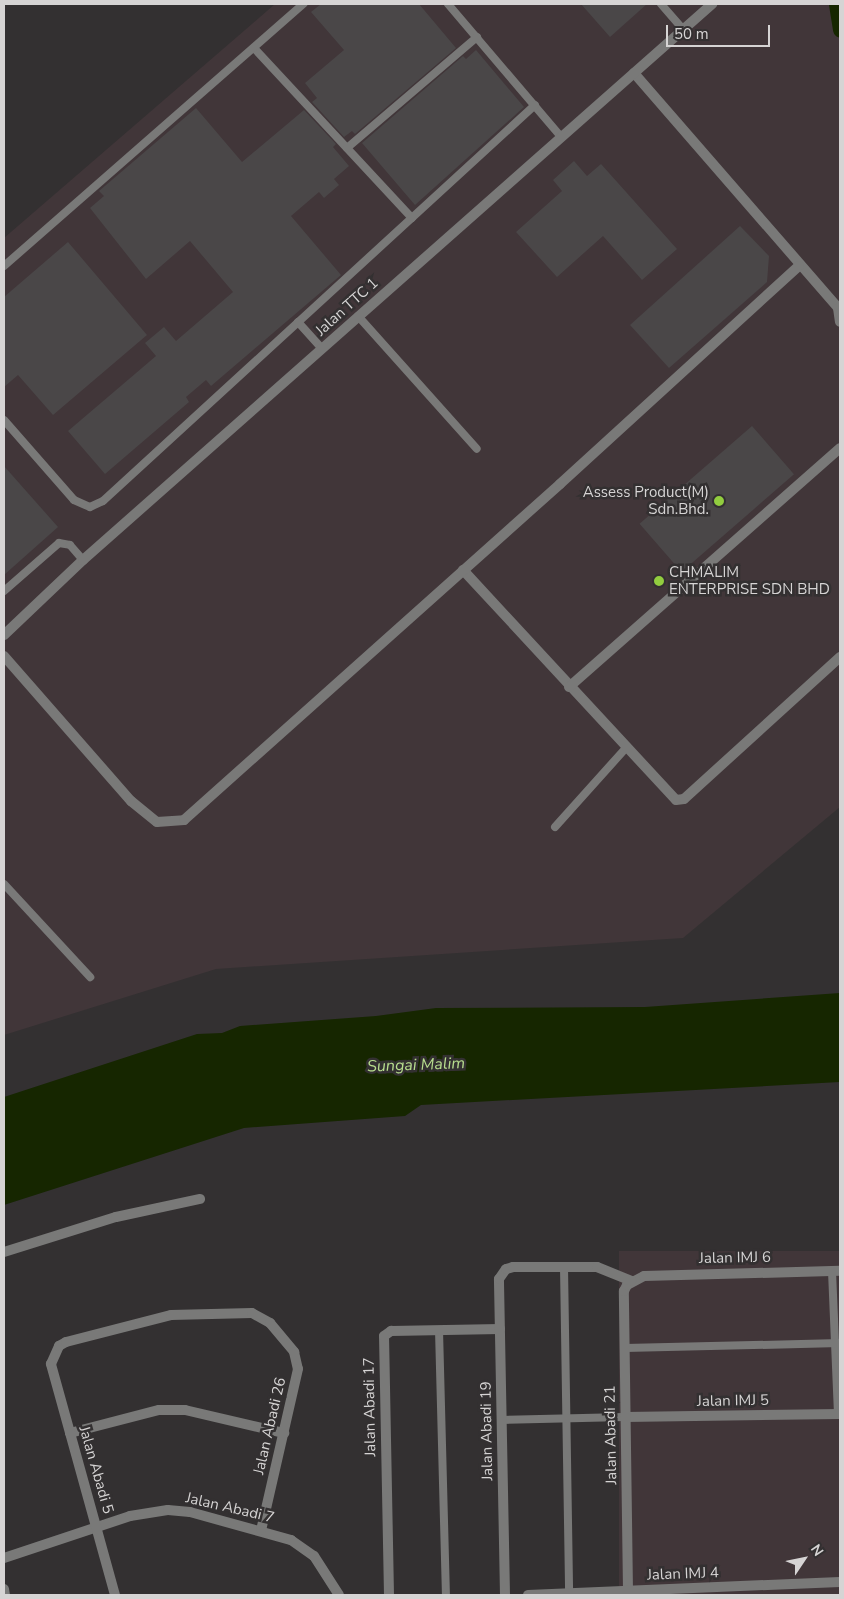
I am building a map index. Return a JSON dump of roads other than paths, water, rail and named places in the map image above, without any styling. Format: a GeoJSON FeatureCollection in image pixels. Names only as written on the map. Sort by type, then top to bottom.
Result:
{"type":"FeatureCollection","features":[{"type":"Feature","properties":{"kind":"street","name":"Jalan TTC 1"},"geometry":{"type":"LineString","coordinates":[[4,636],[83,560],[712,4]]}},
{"type":"Feature","properties":{"kind":"street"},"geometry":{"type":"LineString","coordinates":[[634,73],[799,266],[838,308],[840,322]]}},
{"type":"Feature","properties":{"kind":"street"},"geometry":{"type":"LineString","coordinates":[[4,656],[131,801],[157,822],[184,820],[799,266]]}},
{"type":"Feature","properties":{"kind":"street"},"geometry":{"type":"LineString","coordinates":[[569,687],[840,448]]}},
{"type":"Feature","properties":{"kind":"street"},"geometry":{"type":"LineString","coordinates":[[463,570],[668,794],[676,800],[684,798],[840,657]]}},
{"type":"Feature","properties":{"kind":"street"},"geometry":{"type":"LineString","coordinates":[[4,1252],[116,1217],[200,1199]]}},
{"type":"Feature","properties":{"kind":"street"},"geometry":{"type":"LineString","coordinates":[[564,1267],[597,1267],[631,1280]]}},
{"type":"Feature","properties":{"kind":"street","name":"Jalan Abadi 19"},"geometry":{"type":"LineString","coordinates":[[505,1595],[499,1279],[506,1269],[564,1267]]}},
{"type":"Feature","properties":{"kind":"street","name":"Jalan IMJ 6"},"geometry":{"type":"LineString","coordinates":[[631,1280],[644,1276],[836,1271]]}},
{"type":"Feature","properties":{"kind":"street","name":"Jalan Abadi 21"},"geometry":{"type":"LineString","coordinates":[[628,1591],[624,1291],[631,1280]]}},
{"type":"Feature","properties":{"kind":"street","name":"Jalan Abadi 26"},"geometry":{"type":"LineString","coordinates":[[54,1353],[66,1342],[162,1316],[252,1313],[270,1323],[297,1359],[296,1378],[261,1530]]}},
{"type":"Feature","properties":{"kind":"street","name":"Jalan Abadi 17"},"geometry":{"type":"LineString","coordinates":[[389,1595],[384,1336],[391,1331],[500,1329]]}},
{"type":"Feature","properties":{"kind":"street","name":"Jalan Abadi 5"},"geometry":{"type":"LineString","coordinates":[[54,1353],[51,1364],[115,1595]]}},
{"type":"Feature","properties":{"kind":"street"},"geometry":{"type":"LineString","coordinates":[[70,1433],[159,1410],[184,1410],[284,1432]]}},
{"type":"Feature","properties":{"kind":"street","name":"Jalan IMJ 5"},"geometry":{"type":"LineString","coordinates":[[625,1417],[839,1414]]}},
{"type":"Feature","properties":{"kind":"street","name":"Jalan Abadi 7"},"geometry":{"type":"LineString","coordinates":[[4,1558],[130,1516],[168,1510],[207,1514],[291,1540],[314,1556],[339,1595]]}},
{"type":"Feature","properties":{"kind":"street","name":"Jalan IMJ 4"},"geometry":{"type":"LineString","coordinates":[[528,1595],[628,1591],[768,1590],[840,1582]]}},
{"type":"Feature","properties":{"kind":"street"},"geometry":{"type":"LineString","coordinates":[[4,1589],[5,1595]]}},
{"type":"Feature","properties":{"kind":"lane"},"geometry":{"type":"LineString","coordinates":[[4,266],[303,4]]}},
{"type":"Feature","properties":{"kind":"lane"},"geometry":{"type":"LineString","coordinates":[[448,4],[561,137]]}},
{"type":"Feature","properties":{"kind":"lane"},"geometry":{"type":"LineString","coordinates":[[660,4],[683,29]]}},
{"type":"Feature","properties":{"kind":"lane"},"geometry":{"type":"LineString","coordinates":[[346,148],[476,37]]}},
{"type":"Feature","properties":{"kind":"lane"},"geometry":{"type":"LineString","coordinates":[[254,48],[412,218]]}},
{"type":"Feature","properties":{"kind":"lane"},"geometry":{"type":"LineString","coordinates":[[4,420],[74,500],[90,507],[103,501],[535,106]]}},
{"type":"Feature","properties":{"kind":"lane"},"geometry":{"type":"LineString","coordinates":[[358,316],[477,449]]}},
{"type":"Feature","properties":{"kind":"lane"},"geometry":{"type":"LineString","coordinates":[[298,322],[322,349]]}},
{"type":"Feature","properties":{"kind":"lane"},"geometry":{"type":"LineString","coordinates":[[4,592],[59,543],[70,545],[83,560]]}},
{"type":"Feature","properties":{"kind":"lane"},"geometry":{"type":"LineString","coordinates":[[555,827],[626,748]]}},
{"type":"Feature","properties":{"kind":"lane"},"geometry":{"type":"LineString","coordinates":[[4,884],[90,977]]}},
{"type":"Feature","properties":{"kind":"lane"},"geometry":{"type":"LineString","coordinates":[[564,1267],[569,1594]]}},
{"type":"Feature","properties":{"kind":"lane"},"geometry":{"type":"LineString","coordinates":[[836,1271],[839,1414]]}},
{"type":"Feature","properties":{"kind":"lane"},"geometry":{"type":"LineString","coordinates":[[439,1330],[446,1595]]}},
{"type":"Feature","properties":{"kind":"lane"},"geometry":{"type":"LineString","coordinates":[[625,1348],[838,1343]]}},
{"type":"Feature","properties":{"kind":"lane"},"geometry":{"type":"LineString","coordinates":[[502,1420],[625,1417]]}},
{"type":"Feature","properties":{"kind":"water","name":"Sungai Malim"},"geometry":{"type":"Polygon","coordinates":[[[840,993],[840,1082],[421,1105],[405,1116],[244,1128],[4,1205],[4,1097],[197,1034],[222,1033],[240,1026],[376,1016],[436,1008],[645,1007],[840,993]]]}},
{"type":"Feature","properties":{"kind":"waterway"},"geometry":{"type":"LineString","coordinates":[[836,4],[840,30]]}},
{"type":"Feature","properties":{"kind":"place","name":"Assess Product(M) Sdn.Bhd."},"geometry":{"type":"Point","coordinates":[719,501]}},
{"type":"Feature","properties":{"kind":"place","name":"CHMALIM ENTERPRISE SDN BHD"},"geometry":{"type":"Point","coordinates":[659,581]}}]}
